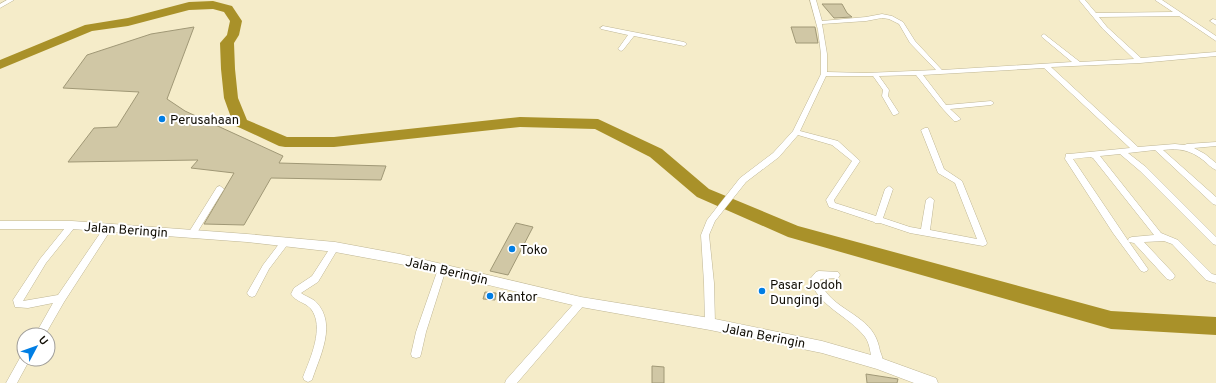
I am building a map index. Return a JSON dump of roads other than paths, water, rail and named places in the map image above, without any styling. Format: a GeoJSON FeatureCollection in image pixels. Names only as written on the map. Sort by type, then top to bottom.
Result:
{"type":"FeatureCollection","features":[{"type":"Feature","properties":{"kind":"street"},"geometry":{"type":"LineString","coordinates":[[0,6],[11,0]]}},
{"type":"Feature","properties":{"kind":"street"},"geometry":{"type":"LineString","coordinates":[[710,324],[709,283],[705,235],[711,220],[743,180],[776,155],[796,132],[824,74],[824,54],[819,23],[813,0]]}},
{"type":"Feature","properties":{"kind":"street"},"geometry":{"type":"LineString","coordinates":[[1082,0],[1105,28],[1140,62]]}},
{"type":"Feature","properties":{"kind":"street"},"geometry":{"type":"LineString","coordinates":[[1158,0],[1216,39]]}},
{"type":"Feature","properties":{"kind":"street"},"geometry":{"type":"LineString","coordinates":[[1094,15],[1180,14]]}},
{"type":"Feature","properties":{"kind":"street"},"geometry":{"type":"LineString","coordinates":[[819,23],[866,19],[882,16],[890,17],[901,23],[912,42],[941,72]]}},
{"type":"Feature","properties":{"kind":"street"},"geometry":{"type":"LineString","coordinates":[[603,28],[684,44]]}},
{"type":"Feature","properties":{"kind":"street"},"geometry":{"type":"LineString","coordinates":[[621,49],[632,34]]}},
{"type":"Feature","properties":{"kind":"street"},"geometry":{"type":"LineString","coordinates":[[1044,36],[1078,64]]}},
{"type":"Feature","properties":{"kind":"street"},"geometry":{"type":"LineString","coordinates":[[824,74],[919,74],[1078,64],[1140,62],[1216,54]]}},
{"type":"Feature","properties":{"kind":"street"},"geometry":{"type":"LineString","coordinates":[[1046,66],[1136,149]]}},
{"type":"Feature","properties":{"kind":"street"},"geometry":{"type":"LineString","coordinates":[[919,74],[944,107],[957,119]]}},
{"type":"Feature","properties":{"kind":"street"},"geometry":{"type":"LineString","coordinates":[[875,75],[886,90],[885,96],[895,113]]}},
{"type":"Feature","properties":{"kind":"street"},"geometry":{"type":"LineString","coordinates":[[944,107],[991,103]]}},
{"type":"Feature","properties":{"kind":"street"},"geometry":{"type":"LineString","coordinates":[[796,132],[835,143],[856,161],[830,200],[832,205],[910,230],[983,243],[958,181],[941,171],[925,130]]}},
{"type":"Feature","properties":{"kind":"street"},"geometry":{"type":"LineString","coordinates":[[1144,269],[1123,241],[1068,159],[1071,154],[1092,154],[1136,149],[1216,144]]}},
{"type":"Feature","properties":{"kind":"street"},"geometry":{"type":"LineString","coordinates":[[1184,146],[1198,152],[1216,168]]}},
{"type":"Feature","properties":{"kind":"street"},"geometry":{"type":"LineString","coordinates":[[1157,148],[1216,202]]}},
{"type":"Feature","properties":{"kind":"street"},"geometry":{"type":"LineString","coordinates":[[1121,151],[1143,170],[1216,242]]}},
{"type":"Feature","properties":{"kind":"street"},"geometry":{"type":"LineString","coordinates":[[1092,154],[1096,156],[1158,235],[1175,242],[1209,277],[1216,279]]}},
{"type":"Feature","properties":{"kind":"street"},"geometry":{"type":"LineString","coordinates":[[192,234],[220,189]]}},
{"type":"Feature","properties":{"kind":"street"},"geometry":{"type":"LineString","coordinates":[[878,221],[889,189]]}},
{"type":"Feature","properties":{"kind":"street"},"geometry":{"type":"LineString","coordinates":[[925,232],[930,200]]}},
{"type":"Feature","properties":{"kind":"street","name":"Jalan Beringin"},"geometry":{"type":"LineString","coordinates":[[0,225],[72,225],[335,247],[400,259],[580,302],[710,324],[822,347],[878,362],[931,383]]}},
{"type":"Feature","properties":{"kind":"street"},"geometry":{"type":"LineString","coordinates":[[61,299],[43,300],[32,304],[18,304],[18,300],[43,261],[72,225]]}},
{"type":"Feature","properties":{"kind":"street"},"geometry":{"type":"LineString","coordinates":[[45,327],[61,299],[108,228]]}},
{"type":"Feature","properties":{"kind":"street"},"geometry":{"type":"LineString","coordinates":[[1123,241],[1163,238]]}},
{"type":"Feature","properties":{"kind":"street"},"geometry":{"type":"LineString","coordinates":[[1136,240],[1170,276]]}},
{"type":"Feature","properties":{"kind":"street"},"geometry":{"type":"LineString","coordinates":[[252,293],[266,267],[284,242]]}},
{"type":"Feature","properties":{"kind":"street"},"geometry":{"type":"LineString","coordinates":[[308,377],[317,350],[322,326],[322,318],[314,305],[296,294],[315,278],[335,247]]}},
{"type":"Feature","properties":{"kind":"street"},"geometry":{"type":"LineString","coordinates":[[416,354],[421,332],[442,269]]}},
{"type":"Feature","properties":{"kind":"street"},"geometry":{"type":"LineString","coordinates":[[834,275],[819,275],[815,279],[816,283],[826,298],[870,336],[878,362]]}},
{"type":"Feature","properties":{"kind":"street"},"geometry":{"type":"LineString","coordinates":[[510,383],[580,302]]}},
{"type":"Feature","properties":{"kind":"street"},"geometry":{"type":"LineString","coordinates":[[11,383],[20,367]]}},
{"type":"Feature","properties":{"kind":"waterway"},"geometry":{"type":"LineString","coordinates":[[0,65],[89,28],[128,22],[189,6],[213,5],[228,9],[236,21],[233,35],[227,43],[228,69],[231,98],[241,123],[285,142],[334,142],[520,122],[598,124],[656,153],[703,193],[794,232],[1111,320],[1216,326]]}},
{"type":"Feature","properties":{"kind":"place","name":"Perusahaan"},"geometry":{"type":"Point","coordinates":[162,119]}},
{"type":"Feature","properties":{"kind":"place","name":"Toko"},"geometry":{"type":"Point","coordinates":[512,249]}},
{"type":"Feature","properties":{"kind":"place","name":"Pasar Jodoh Dungingi"},"geometry":{"type":"Point","coordinates":[762,291]}},
{"type":"Feature","properties":{"kind":"place","name":"Kantor"},"geometry":{"type":"Point","coordinates":[490,296]}}]}
